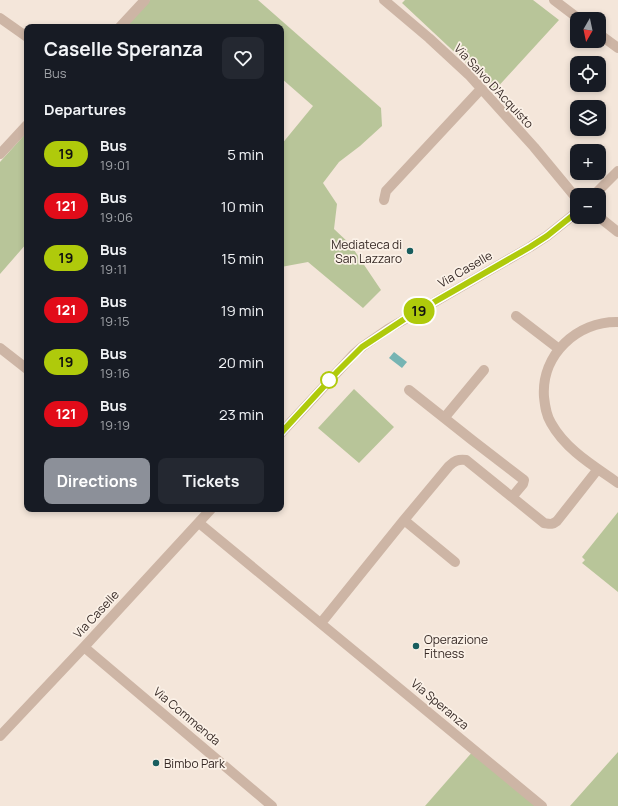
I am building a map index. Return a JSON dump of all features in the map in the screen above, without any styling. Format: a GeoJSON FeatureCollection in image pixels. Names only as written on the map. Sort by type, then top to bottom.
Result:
{"type":"FeatureCollection","features":[{"type":"Feature","properties":{"kind":"street"},"geometry":{"type":"LineString","coordinates":[[123,24],[145,0]]}},
{"type":"Feature","properties":{"kind":"street"},"geometry":{"type":"LineString","coordinates":[[554,0],[570,12]]}},
{"type":"Feature","properties":{"kind":"street","name":"Via Salvo D'Acquisto"},"geometry":{"type":"LineString","coordinates":[[386,1],[429,38],[468,75],[534,147],[570,191]]}},
{"type":"Feature","properties":{"kind":"street"},"geometry":{"type":"LineString","coordinates":[[0,18],[24,35]]}},
{"type":"Feature","properties":{"kind":"street"},"geometry":{"type":"LineString","coordinates":[[606,39],[618,48]]}},
{"type":"Feature","properties":{"kind":"street"},"geometry":{"type":"LineString","coordinates":[[384,200],[386,190],[481,89]]}},
{"type":"Feature","properties":{"kind":"street"},"geometry":{"type":"LineString","coordinates":[[0,154],[24,128]]}},
{"type":"Feature","properties":{"kind":"street"},"geometry":{"type":"LineString","coordinates":[[601,188],[618,171]]}},
{"type":"Feature","properties":{"kind":"street","name":"Via Caselle"},"geometry":{"type":"LineString","coordinates":[[284,430],[344,364],[362,347],[403,320],[530,247],[547,236],[570,218]]}},
{"type":"Feature","properties":{"kind":"street"},"geometry":{"type":"LineString","coordinates":[[606,223],[618,232]]}},
{"type":"Feature","properties":{"kind":"street"},"geometry":{"type":"LineString","coordinates":[[516,316],[559,349]]}},
{"type":"Feature","properties":{"kind":"street"},"geometry":{"type":"LineString","coordinates":[[618,322],[602,323],[586,328],[569,340],[559,349],[548,366],[544,388],[547,416],[557,434],[565,443],[598,470],[618,483]]}},
{"type":"Feature","properties":{"kind":"street"},"geometry":{"type":"LineString","coordinates":[[0,348],[24,367]]}},
{"type":"Feature","properties":{"kind":"street"},"geometry":{"type":"LineString","coordinates":[[445,417],[484,370]]}},
{"type":"Feature","properties":{"kind":"street"},"geometry":{"type":"LineString","coordinates":[[409,390],[524,480],[524,484],[512,497]]}},
{"type":"Feature","properties":{"kind":"street"},"geometry":{"type":"LineString","coordinates":[[321,623],[404,520],[454,461],[460,459],[466,460],[544,523],[550,524],[553,524],[562,515],[598,470]]}},
{"type":"Feature","properties":{"kind":"street","name":"Via Caselle"},"geometry":{"type":"LineString","coordinates":[[0,736],[84,647],[206,512]]}},
{"type":"Feature","properties":{"kind":"street"},"geometry":{"type":"LineString","coordinates":[[404,520],[455,562]]}},
{"type":"Feature","properties":{"kind":"street","name":"Via Speranza"},"geometry":{"type":"LineString","coordinates":[[199,522],[542,806]]}},
{"type":"Feature","properties":{"kind":"street","name":"Via Commenda"},"geometry":{"type":"LineString","coordinates":[[84,647],[272,806]]}},
{"type":"Feature","properties":{"kind":"green space"},"geometry":{"type":"Polygon","coordinates":[[[150,0],[258,0],[381,108],[382,126],[360,146],[339,162],[323,183],[337,204],[334,229],[350,244],[381,290],[363,308],[308,262],[284,266],[284,141],[313,106],[284,81],[284,24],[128,24],[150,0]]]}},
{"type":"Feature","properties":{"kind":"green space"},"geometry":{"type":"Polygon","coordinates":[[[405,0],[533,0],[559,20],[495,90],[402,3],[405,0]]]}},
{"type":"Feature","properties":{"kind":"green space"},"geometry":{"type":"Polygon","coordinates":[[[24,135],[24,246],[0,274],[0,162],[24,135]]]}},
{"type":"Feature","properties":{"kind":"green space"},"geometry":{"type":"Polygon","coordinates":[[[354,389],[394,427],[359,463],[318,428],[354,389]]]}},
{"type":"Feature","properties":{"kind":"green space"},"geometry":{"type":"Polygon","coordinates":[[[618,512],[618,592],[582,563],[585,560],[582,557],[618,512]]]}},
{"type":"Feature","properties":{"kind":"green space"},"geometry":{"type":"Polygon","coordinates":[[[474,750],[545,806],[425,806],[474,750]]]}},
{"type":"Feature","properties":{"kind":"green space"},"geometry":{"type":"Polygon","coordinates":[[[618,752],[618,806],[570,806],[618,752]]]}},
{"type":"Feature","properties":{"kind":"water"},"geometry":{"type":"Polygon","coordinates":[[[394,352],[407,362],[402,368],[389,358],[394,352]]]}},
{"type":"Feature","properties":{"kind":"bus line","name":"19"},"geometry":{"type":"LineString","coordinates":[[284,430],[362,347],[403,320],[530,247],[570,218]]}},
{"type":"Feature","properties":{"kind":"place","name":"Mediateca di San Lazzaro"},"geometry":{"type":"Point","coordinates":[410,251]}},
{"type":"Feature","properties":{"kind":"place","name":"Operazione Fitness"},"geometry":{"type":"Point","coordinates":[416,646]}},
{"type":"Feature","properties":{"kind":"place","name":"Bimbo Park"},"geometry":{"type":"Point","coordinates":[156,763]}}]}
